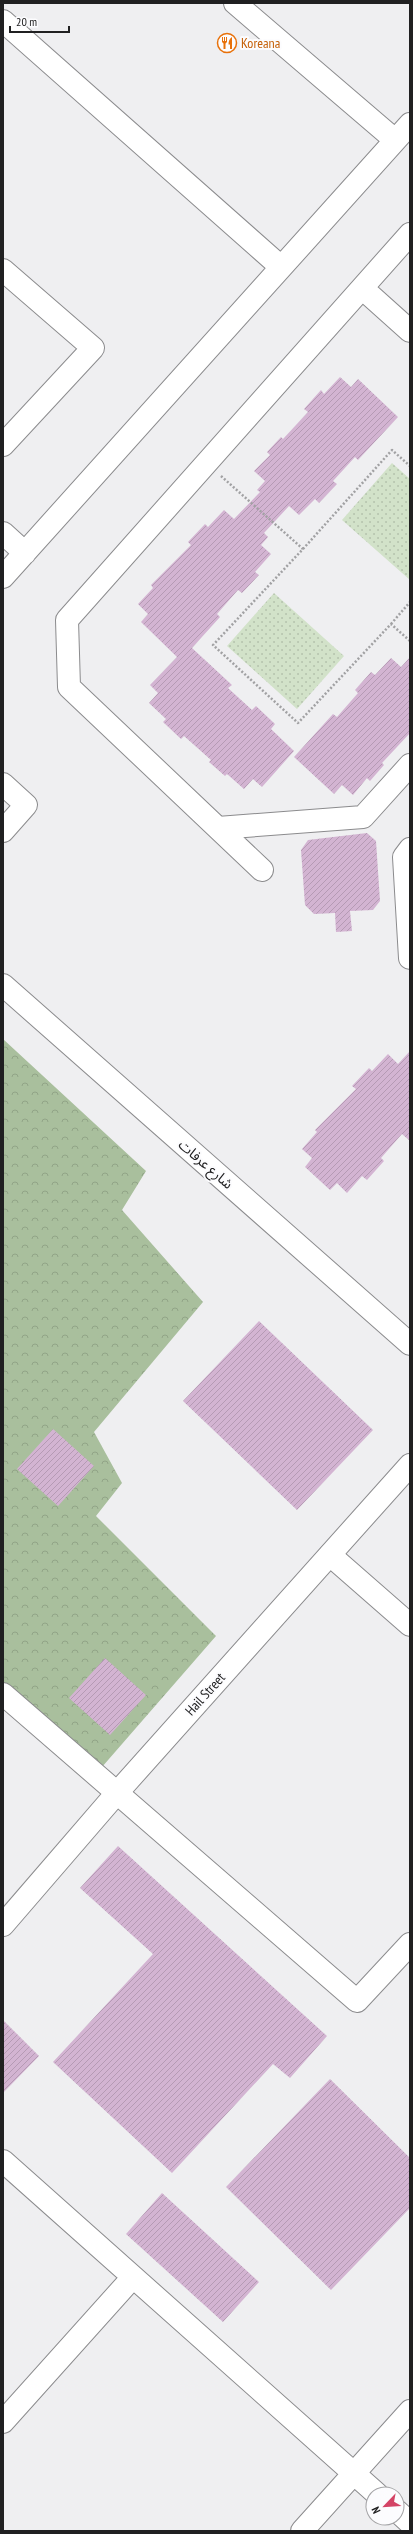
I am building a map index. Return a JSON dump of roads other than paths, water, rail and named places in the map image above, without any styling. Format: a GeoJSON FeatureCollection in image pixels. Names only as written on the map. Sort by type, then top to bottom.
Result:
{"type":"FeatureCollection","features":[{"type":"Feature","properties":{"kind":"street"},"geometry":{"type":"LineString","coordinates":[[236,3],[395,140]]}},
{"type":"Feature","properties":{"kind":"street"},"geometry":{"type":"LineString","coordinates":[[3,21],[281,267]]}},
{"type":"Feature","properties":{"kind":"street"},"geometry":{"type":"LineString","coordinates":[[3,577],[410,124]]}},
{"type":"Feature","properties":{"kind":"street"},"geometry":{"type":"LineString","coordinates":[[262,870],[69,688],[67,620],[410,234]]}},
{"type":"Feature","properties":{"kind":"street"},"geometry":{"type":"LineString","coordinates":[[3,270],[93,348],[3,445]]}},
{"type":"Feature","properties":{"kind":"street"},"geometry":{"type":"LineString","coordinates":[[362,288],[410,331]]}},
{"type":"Feature","properties":{"kind":"street"},"geometry":{"type":"LineString","coordinates":[[3,533],[25,553]]}},
{"type":"Feature","properties":{"kind":"street"},"geometry":{"type":"LineString","coordinates":[[218,828],[362,817],[410,765]]}},
{"type":"Feature","properties":{"kind":"street"},"geometry":{"type":"LineString","coordinates":[[3,784],[26,805],[3,831]]}},
{"type":"Feature","properties":{"kind":"street"},"geometry":{"type":"LineString","coordinates":[[410,850],[404,857],[410,958]]}},
{"type":"Feature","properties":{"kind":"street","name":"شارع عرفات"},"geometry":{"type":"LineString","coordinates":[[3,985],[410,1344]]}},
{"type":"Feature","properties":{"kind":"street","name":"Hail Street"},"geometry":{"type":"LineString","coordinates":[[3,1925],[116,1794],[410,1465]]}},
{"type":"Feature","properties":{"kind":"street"},"geometry":{"type":"LineString","coordinates":[[330,1555],[410,1625]]}},
{"type":"Feature","properties":{"kind":"street"},"geometry":{"type":"LineString","coordinates":[[3,1694],[116,1794],[357,2000],[410,1944]]}},
{"type":"Feature","properties":{"kind":"street"},"geometry":{"type":"LineString","coordinates":[[3,2161],[368,2486]]}},
{"type":"Feature","properties":{"kind":"street"},"geometry":{"type":"LineString","coordinates":[[3,2422],[133,2277]]}},
{"type":"Feature","properties":{"kind":"street"},"geometry":{"type":"LineString","coordinates":[[302,2531],[410,2410]]}},
{"type":"Feature","properties":{"kind":"place","name":"Koreana"},"geometry":{"type":"Point","coordinates":[227,43]}}]}
